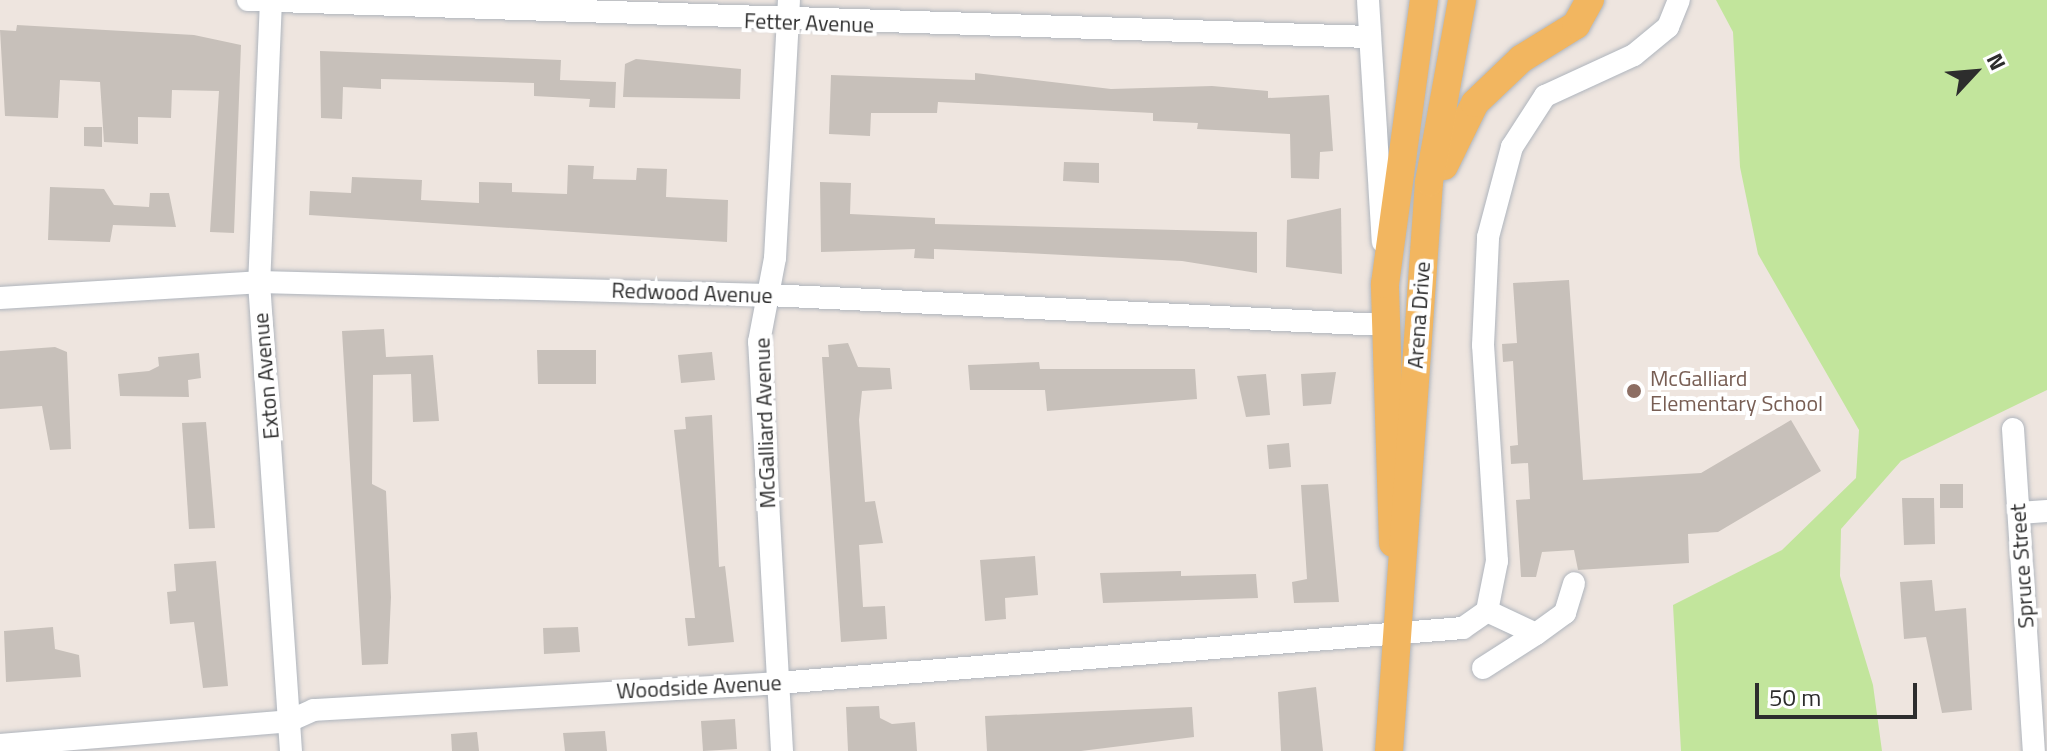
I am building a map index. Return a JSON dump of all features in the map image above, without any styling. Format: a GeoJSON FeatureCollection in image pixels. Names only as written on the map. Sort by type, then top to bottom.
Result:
{"type":"FeatureCollection","features":[{"type":"Feature","properties":{"kind":"main road","name":"Arena Drive"},"geometry":{"type":"LineString","coordinates":[[1400,632],[1384,325],[1385,284],[1424,0]]}},
{"type":"Feature","properties":{"kind":"main road","name":"Arena Drive"},"geometry":{"type":"LineString","coordinates":[[1389,751],[1400,632],[1426,224],[1462,0]]}},
{"type":"Feature","properties":{"kind":"main road"},"geometry":{"type":"LineString","coordinates":[[1426,224],[1446,159],[1475,103],[1521,59],[1576,25],[1590,0]]}},
{"type":"Feature","properties":{"kind":"street","name":"Fetter Avenue"},"geometry":{"type":"LineString","coordinates":[[248,0],[788,23],[1370,37]]}},
{"type":"Feature","properties":{"kind":"street","name":"McGalliard Avenue"},"geometry":{"type":"LineString","coordinates":[[782,751],[759,342],[768,295],[789,0]]}},
{"type":"Feature","properties":{"kind":"street"},"geometry":{"type":"LineString","coordinates":[[1368,0],[1385,284]]}},
{"type":"Feature","properties":{"kind":"street"},"geometry":{"type":"LineString","coordinates":[[1536,634],[1487,611],[1497,561],[1483,345],[1488,237],[1512,147],[1545,96],[1634,55],[1668,27],[1679,0]]}},
{"type":"Feature","properties":{"kind":"street","name":"Exton Avenue"},"geometry":{"type":"LineString","coordinates":[[271,1],[259,282],[291,751]]}},
{"type":"Feature","properties":{"kind":"street","name":"Redwood Avenue"},"geometry":{"type":"LineString","coordinates":[[0,298],[259,282],[768,295],[1384,325]]}},
{"type":"Feature","properties":{"kind":"street","name":"Spruce Street"},"geometry":{"type":"LineString","coordinates":[[2013,429],[2034,751]]}},
{"type":"Feature","properties":{"kind":"street"},"geometry":{"type":"LineString","coordinates":[[2019,513],[2047,511]]}},
{"type":"Feature","properties":{"kind":"street"},"geometry":{"type":"LineString","coordinates":[[1483,668],[1565,613],[1574,583]]}},
{"type":"Feature","properties":{"kind":"street","name":"Woodside Avenue"},"geometry":{"type":"LineString","coordinates":[[0,745],[289,721],[314,710],[778,683],[1463,628],[1487,611]]}},
{"type":"Feature","properties":{"kind":"green space"},"geometry":{"type":"Polygon","coordinates":[[[1716,0],[2047,0],[2047,390],[1901,461],[1841,529],[1840,576],[1873,685],[1882,751],[1681,751],[1673,605],[1782,550],[1856,478],[1859,430],[1758,254],[1740,167],[1733,32],[1716,0]]]}},
{"type":"Feature","properties":{"kind":"building"},"geometry":{"type":"Polygon","coordinates":[[[17,25],[194,35],[241,45],[234,233],[210,232],[219,91],[172,90],[171,118],[138,117],[138,144],[104,142],[100,82],[60,80],[58,118],[5,116],[0,30],[16,31],[17,25]]]}},
{"type":"Feature","properties":{"kind":"building"},"geometry":{"type":"Polygon","coordinates":[[[320,51],[561,60],[560,80],[616,82],[615,108],[589,107],[590,99],[534,96],[534,83],[381,79],[381,89],[343,87],[342,119],[321,118],[320,51]]]}},
{"type":"Feature","properties":{"kind":"building"},"geometry":{"type":"Polygon","coordinates":[[[636,59],[741,69],[740,99],[623,97],[625,64],[636,59]]]}},
{"type":"Feature","properties":{"kind":"building"},"geometry":{"type":"Polygon","coordinates":[[[975,73],[1111,89],[1212,86],[1268,91],[1268,98],[1329,95],[1333,151],[1320,152],[1319,179],[1291,178],[1290,134],[1197,129],[1198,123],[1153,121],[1153,113],[938,102],[937,113],[871,113],[870,136],[829,134],[831,75],[975,80],[975,73]]]}},
{"type":"Feature","properties":{"kind":"building"},"geometry":{"type":"Polygon","coordinates":[[[84,127],[102,127],[102,147],[84,146],[84,127]]]}},
{"type":"Feature","properties":{"kind":"building"},"geometry":{"type":"Polygon","coordinates":[[[1064,162],[1099,163],[1099,183],[1063,181],[1064,162]]]}},
{"type":"Feature","properties":{"kind":"building"},"geometry":{"type":"Polygon","coordinates":[[[568,165],[594,166],[593,179],[636,180],[637,168],[667,169],[666,197],[728,200],[727,242],[309,215],[310,191],[351,193],[352,177],[422,180],[421,200],[479,203],[479,182],[512,183],[512,192],[567,194],[568,165]]]}},
{"type":"Feature","properties":{"kind":"building"},"geometry":{"type":"Polygon","coordinates":[[[820,182],[851,183],[850,214],[935,218],[935,224],[1257,232],[1257,273],[1182,261],[1004,252],[934,249],[934,259],[914,258],[915,249],[821,252],[820,182]]]}},
{"type":"Feature","properties":{"kind":"building"},"geometry":{"type":"Polygon","coordinates":[[[50,187],[104,189],[114,205],[149,207],[150,193],[169,193],[176,227],[113,225],[110,242],[48,240],[50,187]]]}},
{"type":"Feature","properties":{"kind":"building"},"geometry":{"type":"Polygon","coordinates":[[[1341,208],[1342,274],[1286,267],[1287,220],[1341,208]]]}},
{"type":"Feature","properties":{"kind":"building"},"geometry":{"type":"Polygon","coordinates":[[[1569,280],[1583,480],[1701,473],[1791,420],[1821,471],[1718,532],[1688,534],[1689,563],[1578,570],[1574,550],[1542,552],[1536,577],[1521,577],[1516,500],[1530,499],[1528,463],[1511,464],[1510,446],[1518,445],[1513,361],[1503,362],[1502,344],[1517,343],[1513,283],[1569,280]]]}},
{"type":"Feature","properties":{"kind":"building"},"geometry":{"type":"Polygon","coordinates":[[[384,329],[386,357],[433,355],[439,421],[413,422],[411,374],[373,375],[372,484],[386,491],[391,597],[388,664],[362,665],[342,331],[384,329]]]}},
{"type":"Feature","properties":{"kind":"building"},"geometry":{"type":"Polygon","coordinates":[[[848,343],[858,367],[890,368],[892,389],[862,391],[859,420],[865,502],[875,501],[883,543],[859,545],[863,607],[885,606],[887,639],[841,642],[822,357],[829,357],[828,345],[848,343]]]}},
{"type":"Feature","properties":{"kind":"building"},"geometry":{"type":"Polygon","coordinates":[[[55,347],[67,352],[71,449],[50,450],[42,406],[0,409],[0,351],[55,347]]]}},
{"type":"Feature","properties":{"kind":"building"},"geometry":{"type":"Polygon","coordinates":[[[537,350],[596,350],[596,384],[538,384],[537,350]]]}},
{"type":"Feature","properties":{"kind":"building"},"geometry":{"type":"Polygon","coordinates":[[[712,352],[715,380],[681,383],[678,355],[712,352]]]}},
{"type":"Feature","properties":{"kind":"building"},"geometry":{"type":"Polygon","coordinates":[[[199,353],[201,378],[188,380],[189,397],[120,396],[118,374],[149,371],[159,366],[158,357],[199,353]]]}},
{"type":"Feature","properties":{"kind":"building"},"geometry":{"type":"Polygon","coordinates":[[[1039,362],[1040,369],[1195,369],[1197,399],[1047,411],[1045,390],[970,390],[968,365],[1039,362]]]}},
{"type":"Feature","properties":{"kind":"building"},"geometry":{"type":"Polygon","coordinates":[[[1336,372],[1331,404],[1303,406],[1301,374],[1336,372]]]}},
{"type":"Feature","properties":{"kind":"building"},"geometry":{"type":"Polygon","coordinates":[[[1266,374],[1270,415],[1246,417],[1237,376],[1266,374]]]}},
{"type":"Feature","properties":{"kind":"building"},"geometry":{"type":"Polygon","coordinates":[[[712,415],[719,567],[725,566],[734,642],[688,646],[685,618],[695,618],[674,430],[686,429],[685,417],[712,415]]]}},
{"type":"Feature","properties":{"kind":"building"},"geometry":{"type":"Polygon","coordinates":[[[206,422],[215,528],[189,529],[182,423],[206,422]]]}},
{"type":"Feature","properties":{"kind":"building"},"geometry":{"type":"Polygon","coordinates":[[[1289,443],[1291,467],[1269,469],[1267,445],[1289,443]]]}},
{"type":"Feature","properties":{"kind":"building"},"geometry":{"type":"Polygon","coordinates":[[[1328,484],[1339,602],[1294,603],[1292,582],[1307,579],[1301,485],[1328,484]]]}},
{"type":"Feature","properties":{"kind":"building"},"geometry":{"type":"Polygon","coordinates":[[[1940,484],[1963,484],[1963,508],[1940,508],[1940,484]]]}},
{"type":"Feature","properties":{"kind":"building"},"geometry":{"type":"Polygon","coordinates":[[[1902,498],[1934,498],[1935,544],[1904,545],[1902,498]]]}},
{"type":"Feature","properties":{"kind":"building"},"geometry":{"type":"Polygon","coordinates":[[[1035,556],[1038,595],[1005,598],[1006,619],[985,621],[980,560],[1035,556]]]}},
{"type":"Feature","properties":{"kind":"building"},"geometry":{"type":"Polygon","coordinates":[[[216,561],[228,686],[203,688],[194,622],[170,624],[167,592],[176,591],[174,564],[216,561]]]}},
{"type":"Feature","properties":{"kind":"building"},"geometry":{"type":"Polygon","coordinates":[[[1181,571],[1181,576],[1256,574],[1258,598],[1103,603],[1100,573],[1181,571]]]}},
{"type":"Feature","properties":{"kind":"building"},"geometry":{"type":"Polygon","coordinates":[[[1932,580],[1935,611],[1966,608],[1972,710],[1942,713],[1926,637],[1904,639],[1900,582],[1932,580]]]}},
{"type":"Feature","properties":{"kind":"building"},"geometry":{"type":"Polygon","coordinates":[[[53,627],[55,649],[79,655],[81,677],[6,682],[4,631],[53,627]]]}},
{"type":"Feature","properties":{"kind":"building"},"geometry":{"type":"Polygon","coordinates":[[[578,627],[580,652],[544,654],[543,628],[578,627]]]}},
{"type":"Feature","properties":{"kind":"building"},"geometry":{"type":"Polygon","coordinates":[[[1316,687],[1323,751],[1281,751],[1278,692],[1316,687]]]}},
{"type":"Feature","properties":{"kind":"building"},"geometry":{"type":"Polygon","coordinates":[[[879,706],[880,718],[892,724],[915,722],[917,751],[848,751],[846,707],[879,706]]]}},
{"type":"Feature","properties":{"kind":"building"},"geometry":{"type":"Polygon","coordinates":[[[1192,707],[1194,737],[1081,751],[987,751],[985,716],[1192,707]]]}},
{"type":"Feature","properties":{"kind":"building"},"geometry":{"type":"Polygon","coordinates":[[[735,719],[737,749],[703,751],[701,721],[735,719]]]}},
{"type":"Feature","properties":{"kind":"building"},"geometry":{"type":"Polygon","coordinates":[[[605,731],[607,751],[565,751],[563,733],[605,731]]]}},
{"type":"Feature","properties":{"kind":"building"},"geometry":{"type":"Polygon","coordinates":[[[477,732],[479,751],[452,751],[451,734],[477,732]]]}},
{"type":"Feature","properties":{"kind":"place","name":"McGalliard Elementary School"},"geometry":{"type":"Point","coordinates":[1634,391]}}]}
